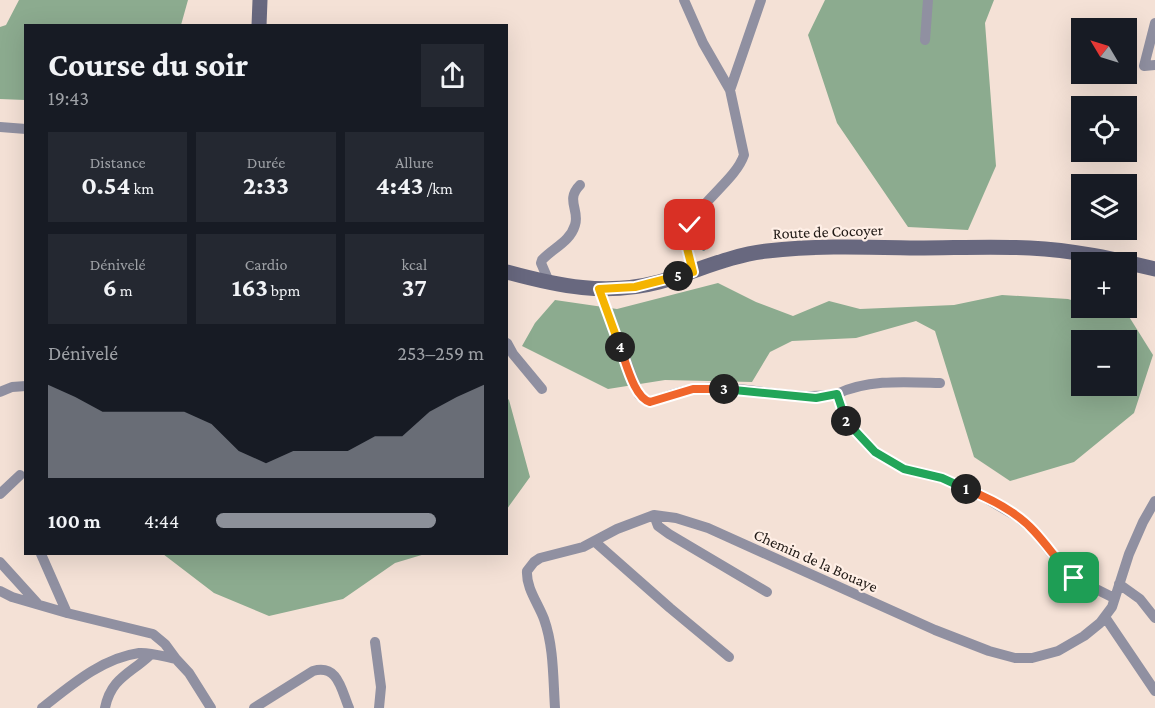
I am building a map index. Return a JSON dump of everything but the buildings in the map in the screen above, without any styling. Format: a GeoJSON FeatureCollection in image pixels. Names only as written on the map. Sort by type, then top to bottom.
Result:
{"type":"FeatureCollection","features":[{"type":"Feature","properties":{"kind":"main road"},"geometry":{"type":"LineString","coordinates":[[259,24],[260,0]]}},
{"type":"Feature","properties":{"kind":"main road","name":"Route de Cocoyer"},"geometry":{"type":"LineString","coordinates":[[508,272],[550,284],[575,288],[635,287],[752,253],[796,248],[843,247],[1030,248],[1102,256],[1155,269]]}},
{"type":"Feature","properties":{"kind":"street"},"geometry":{"type":"LineString","coordinates":[[684,0],[703,43],[730,90],[744,155],[735,172],[690,225],[686,244],[693,272]]}},
{"type":"Feature","properties":{"kind":"street"},"geometry":{"type":"LineString","coordinates":[[730,90],[761,0]]}},
{"type":"Feature","properties":{"kind":"street"},"geometry":{"type":"LineString","coordinates":[[925,40],[928,0]]}},
{"type":"Feature","properties":{"kind":"street"},"geometry":{"type":"LineString","coordinates":[[1155,23],[1144,66],[1155,65]]}},
{"type":"Feature","properties":{"kind":"street"},"geometry":{"type":"LineString","coordinates":[[0,127],[24,129]]}},
{"type":"Feature","properties":{"kind":"street"},"geometry":{"type":"LineString","coordinates":[[550,284],[542,260],[566,241],[572,233],[576,223],[572,200],[580,185]]}},
{"type":"Feature","properties":{"kind":"street"},"geometry":{"type":"LineString","coordinates":[[599,289],[639,395],[646,401],[650,402],[693,389],[716,388],[816,398],[860,386],[894,382],[940,383]]}},
{"type":"Feature","properties":{"kind":"street"},"geometry":{"type":"LineString","coordinates":[[508,345],[542,389]]}},
{"type":"Feature","properties":{"kind":"street"},"geometry":{"type":"LineString","coordinates":[[0,392],[12,387],[24,386]]}},
{"type":"Feature","properties":{"kind":"street"},"geometry":{"type":"LineString","coordinates":[[837,394],[847,422],[875,452],[904,469],[942,478],[1016,516],[1034,530],[1074,578],[1114,598]]}},
{"type":"Feature","properties":{"kind":"street"},"geometry":{"type":"LineString","coordinates":[[0,494],[20,475]]}},
{"type":"Feature","properties":{"kind":"street","name":"Chemin de la Bouaye"},"geometry":{"type":"LineString","coordinates":[[654,515],[676,518],[708,528],[935,630],[989,651],[1015,658],[1032,658],[1059,651],[1084,636],[1105,617],[1112,608],[1143,522],[1155,501]]}},
{"type":"Feature","properties":{"kind":"street"},"geometry":{"type":"LineString","coordinates":[[555,708],[550,643],[544,618],[529,584],[527,571],[540,558],[583,547],[643,517],[654,515],[658,526],[669,534],[767,592]]}},
{"type":"Feature","properties":{"kind":"street"},"geometry":{"type":"LineString","coordinates":[[594,541],[729,657]]}},
{"type":"Feature","properties":{"kind":"street"},"geometry":{"type":"LineString","coordinates":[[41,555],[67,613]]}},
{"type":"Feature","properties":{"kind":"street"},"geometry":{"type":"LineString","coordinates":[[0,562],[38,604]]}},
{"type":"Feature","properties":{"kind":"street"},"geometry":{"type":"LineString","coordinates":[[1119,584],[1140,599],[1155,618]]}},
{"type":"Feature","properties":{"kind":"street"},"geometry":{"type":"LineString","coordinates":[[0,591],[67,613],[153,634],[165,644],[195,682],[211,708]]}},
{"type":"Feature","properties":{"kind":"street"},"geometry":{"type":"LineString","coordinates":[[1105,617],[1155,691]]}},
{"type":"Feature","properties":{"kind":"street"},"geometry":{"type":"LineString","coordinates":[[375,642],[381,687],[379,708]]}},
{"type":"Feature","properties":{"kind":"street"},"geometry":{"type":"LineString","coordinates":[[42,708],[81,678],[111,662],[140,653],[176,659]]}},
{"type":"Feature","properties":{"kind":"street"},"geometry":{"type":"LineString","coordinates":[[105,708],[111,688],[121,676],[138,667],[150,655]]}},
{"type":"Feature","properties":{"kind":"street"},"geometry":{"type":"LineString","coordinates":[[254,708],[313,670],[323,668],[330,670],[337,678],[349,708]]}},
{"type":"Feature","properties":{"kind":"green space"},"geometry":{"type":"Polygon","coordinates":[[[19,0],[188,0],[181,24],[24,24],[24,100],[0,99],[0,27],[6,25],[19,0]]]}},
{"type":"Feature","properties":{"kind":"green space"},"geometry":{"type":"Polygon","coordinates":[[[825,0],[994,0],[985,23],[996,166],[968,230],[908,227],[837,123],[808,35],[825,0]]]}},
{"type":"Feature","properties":{"kind":"green space"},"geometry":{"type":"Polygon","coordinates":[[[718,283],[756,302],[793,316],[829,301],[860,309],[954,305],[1002,295],[1068,299],[1071,300],[1071,318],[1130,318],[1153,355],[1134,413],[1074,462],[1010,481],[974,457],[935,331],[916,321],[856,338],[792,341],[770,352],[752,382],[665,380],[608,389],[522,346],[535,323],[555,300],[617,309],[718,283]]]}},
{"type":"Feature","properties":{"kind":"green space"},"geometry":{"type":"Polygon","coordinates":[[[508,399],[509,400],[530,477],[508,508],[508,399]]]}},
{"type":"Feature","properties":{"kind":"green space"},"geometry":{"type":"Polygon","coordinates":[[[164,555],[422,555],[395,563],[343,599],[269,616],[214,593],[164,555]]]}},
{"type":"Feature","properties":{"kind":"water"},"geometry":{"type":"Polygon","coordinates":[[[705,230],[711,233],[712,240],[704,251],[697,248],[696,240],[705,230]]]}},
{"type":"Feature","properties":{"kind":"route"},"geometry":{"type":"LineString","coordinates":[[690,225],[686,244],[693,272],[635,287],[599,289],[642,399],[650,402],[693,389],[716,388],[816,398],[837,394],[847,422],[875,452],[904,469],[942,478],[1016,516],[1034,530],[1074,578]]}}]}
